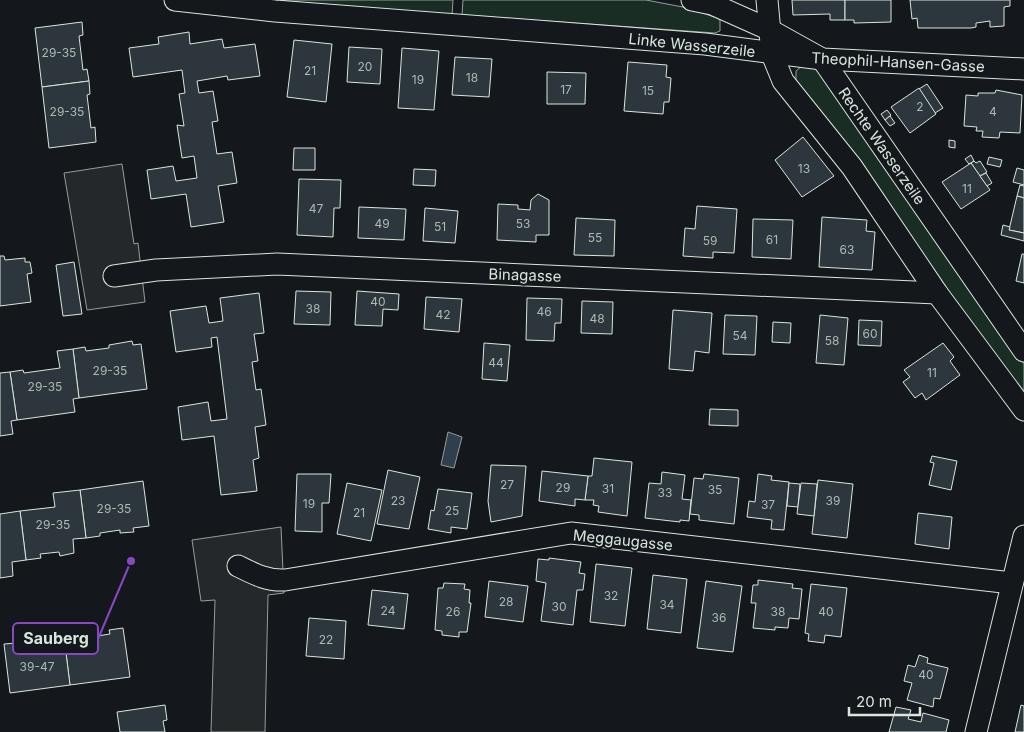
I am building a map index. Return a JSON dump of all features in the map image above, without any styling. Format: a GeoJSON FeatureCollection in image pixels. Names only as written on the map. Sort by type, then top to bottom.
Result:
{"type":"FeatureCollection","features":[{"type":"Feature","properties":{"kind":"street","name":"Linke Wasserzeile"},"geometry":{"type":"LineString","coordinates":[[175,0],[275,11],[704,44],[772,54],[783,81],[852,167],[937,293],[1024,410]]}},
{"type":"Feature","properties":{"kind":"street","name":"Rechte Wasserzeile"},"geometry":{"type":"LineString","coordinates":[[692,0],[712,4],[768,28],[822,59],[1024,351]]}},
{"type":"Feature","properties":{"kind":"street"},"geometry":{"type":"LineString","coordinates":[[767,0],[768,28],[772,54]]}},
{"type":"Feature","properties":{"kind":"street","name":"Theophil-Hansen-Gasse"},"geometry":{"type":"LineString","coordinates":[[772,54],[822,59],[1024,69]]}},
{"type":"Feature","properties":{"kind":"street","name":"Binagasse"},"geometry":{"type":"LineString","coordinates":[[114,276],[156,270],[277,264],[937,293]]}},
{"type":"Feature","properties":{"kind":"street","name":"Meggaugasse"},"geometry":{"type":"LineString","coordinates":[[238,566],[264,578],[285,580],[571,533],[1012,583]]}},
{"type":"Feature","properties":{"kind":"street"},"geometry":{"type":"LineString","coordinates":[[976,732],[1024,536]]}},
{"type":"Feature","properties":{"kind":"green space"},"geometry":{"type":"Polygon","coordinates":[[[273,0],[453,0],[452,15],[273,0]]]}},
{"type":"Feature","properties":{"kind":"green space"},"geometry":{"type":"Polygon","coordinates":[[[463,0],[646,0],[688,8],[717,18],[720,20],[720,31],[715,33],[462,15],[463,0]]]}},
{"type":"Feature","properties":{"kind":"green space"},"geometry":{"type":"Polygon","coordinates":[[[802,66],[818,68],[1024,364],[1024,396],[796,81],[796,71],[802,66]]]}},
{"type":"Feature","properties":{"kind":"shaded area"},"geometry":{"type":"Polygon","coordinates":[[[122,164],[134,244],[138,243],[145,302],[87,310],[64,173],[122,164]]]}},
{"type":"Feature","properties":{"kind":"shaded area"},"geometry":{"type":"Polygon","coordinates":[[[281,527],[284,593],[268,595],[265,732],[211,732],[215,600],[201,601],[192,540],[281,527]]]}},
{"type":"Feature","properties":{"kind":"water"},"geometry":{"type":"Polygon","coordinates":[[[448,432],[462,437],[454,468],[441,465],[448,432]]]}},
{"type":"Feature","properties":{"kind":"building"},"geometry":{"type":"Polygon","coordinates":[[[792,0],[845,0],[845,20],[830,20],[830,14],[793,15],[792,0]]]}},
{"type":"Feature","properties":{"kind":"building"},"geometry":{"type":"Polygon","coordinates":[[[845,0],[891,0],[891,22],[854,23],[854,20],[845,20],[845,0]]]}},
{"type":"Feature","properties":{"kind":"building"},"geometry":{"type":"Polygon","coordinates":[[[910,0],[1010,0],[1010,6],[1004,7],[1004,26],[990,27],[990,21],[976,23],[976,27],[971,28],[918,28],[917,18],[912,19],[910,0]]]}},
{"type":"Feature","properties":{"kind":"building"},"geometry":{"type":"Polygon","coordinates":[[[82,22],[83,35],[79,36],[83,70],[87,69],[89,81],[42,87],[35,28],[82,22]]]}},
{"type":"Feature","properties":{"kind":"building"},"geometry":{"type":"Polygon","coordinates":[[[189,32],[190,44],[222,39],[224,48],[255,44],[260,76],[228,80],[227,76],[197,81],[199,93],[213,91],[218,121],[212,122],[217,154],[232,152],[237,183],[218,186],[224,222],[191,227],[186,194],[151,199],[147,170],[173,166],[176,181],[197,178],[194,156],[182,158],[177,125],[184,126],[179,94],[185,93],[182,70],[133,77],[129,48],[159,44],[158,37],[189,32]]]}},
{"type":"Feature","properties":{"kind":"building"},"geometry":{"type":"Polygon","coordinates":[[[294,40],[332,44],[326,102],[287,97],[294,40]]]}},
{"type":"Feature","properties":{"kind":"building"},"geometry":{"type":"Polygon","coordinates":[[[349,47],[382,49],[380,84],[347,82],[349,47]]]}},
{"type":"Feature","properties":{"kind":"building"},"geometry":{"type":"Polygon","coordinates":[[[402,48],[439,51],[434,110],[398,108],[402,48]]]}},
{"type":"Feature","properties":{"kind":"building"},"geometry":{"type":"Polygon","coordinates":[[[455,57],[492,59],[489,97],[452,95],[455,57]]]}},
{"type":"Feature","properties":{"kind":"building"},"geometry":{"type":"Polygon","coordinates":[[[628,62],[667,65],[666,77],[671,78],[669,102],[664,102],[663,114],[624,111],[628,62]]]}},
{"type":"Feature","properties":{"kind":"building"},"geometry":{"type":"Polygon","coordinates":[[[547,72],[586,73],[585,104],[547,104],[547,72]]]}},
{"type":"Feature","properties":{"kind":"building"},"geometry":{"type":"Polygon","coordinates":[[[89,81],[90,94],[87,95],[91,128],[95,127],[96,142],[49,148],[42,87],[89,81]]]}},
{"type":"Feature","properties":{"kind":"building"},"geometry":{"type":"Polygon","coordinates":[[[927,84],[943,108],[935,113],[919,89],[927,84]]]}},
{"type":"Feature","properties":{"kind":"building"},"geometry":{"type":"Polygon","coordinates":[[[919,88],[936,114],[910,133],[891,107],[919,88]]]}},
{"type":"Feature","properties":{"kind":"building"},"geometry":{"type":"Polygon","coordinates":[[[996,90],[1022,95],[1020,133],[1000,132],[999,138],[982,137],[983,131],[976,131],[977,127],[964,126],[966,95],[978,96],[978,93],[995,93],[996,90]]]}},
{"type":"Feature","properties":{"kind":"building"},"geometry":{"type":"Polygon","coordinates":[[[887,110],[891,115],[885,120],[881,114],[887,110]]]}},
{"type":"Feature","properties":{"kind":"building"},"geometry":{"type":"Polygon","coordinates":[[[890,116],[895,123],[890,126],[885,120],[890,116]]]}},
{"type":"Feature","properties":{"kind":"building"},"geometry":{"type":"Polygon","coordinates":[[[803,137],[834,176],[802,197],[775,160],[803,137]]]}},
{"type":"Feature","properties":{"kind":"building"},"geometry":{"type":"Polygon","coordinates":[[[949,140],[955,141],[955,148],[949,147],[949,140]]]}},
{"type":"Feature","properties":{"kind":"building"},"geometry":{"type":"Polygon","coordinates":[[[294,148],[315,148],[315,170],[293,170],[294,148]]]}},
{"type":"Feature","properties":{"kind":"building"},"geometry":{"type":"Polygon","coordinates":[[[971,155],[974,161],[969,164],[965,159],[971,155]]]}},
{"type":"Feature","properties":{"kind":"building"},"geometry":{"type":"Polygon","coordinates":[[[989,157],[1002,160],[1000,167],[987,164],[989,157]]]}},
{"type":"Feature","properties":{"kind":"building"},"geometry":{"type":"Polygon","coordinates":[[[974,161],[976,163],[980,161],[987,172],[980,176],[971,163],[974,161]]]}},
{"type":"Feature","properties":{"kind":"building"},"geometry":{"type":"Polygon","coordinates":[[[971,163],[990,190],[961,209],[942,182],[971,163]]]}},
{"type":"Feature","properties":{"kind":"building"},"geometry":{"type":"Polygon","coordinates":[[[1017,168],[1024,170],[1024,185],[1013,182],[1017,168]]]}},
{"type":"Feature","properties":{"kind":"building"},"geometry":{"type":"Polygon","coordinates":[[[414,169],[436,170],[435,186],[413,185],[414,169]]]}},
{"type":"Feature","properties":{"kind":"building"},"geometry":{"type":"Polygon","coordinates":[[[986,173],[992,183],[987,186],[980,176],[986,173]]]}},
{"type":"Feature","properties":{"kind":"building"},"geometry":{"type":"Polygon","coordinates":[[[299,179],[341,180],[340,208],[334,208],[333,237],[297,235],[299,179]]]}},
{"type":"Feature","properties":{"kind":"building"},"geometry":{"type":"Polygon","coordinates":[[[1020,185],[1024,186],[1024,198],[1017,196],[1020,185]]]}},
{"type":"Feature","properties":{"kind":"building"},"geometry":{"type":"Polygon","coordinates":[[[538,194],[549,200],[549,235],[536,235],[536,242],[497,240],[498,204],[518,205],[518,209],[530,210],[531,200],[538,194]]]}},
{"type":"Feature","properties":{"kind":"building"},"geometry":{"type":"Polygon","coordinates":[[[1017,196],[1024,198],[1024,233],[1009,230],[1017,196]]]}},
{"type":"Feature","properties":{"kind":"building"},"geometry":{"type":"Polygon","coordinates":[[[697,206],[737,209],[734,253],[713,252],[713,258],[683,256],[685,228],[695,229],[697,206]]]}},
{"type":"Feature","properties":{"kind":"building"},"geometry":{"type":"Polygon","coordinates":[[[359,207],[406,209],[404,240],[358,238],[359,207]]]}},
{"type":"Feature","properties":{"kind":"building"},"geometry":{"type":"Polygon","coordinates":[[[425,208],[458,211],[455,243],[423,241],[425,208]]]}},
{"type":"Feature","properties":{"kind":"building"},"geometry":{"type":"Polygon","coordinates":[[[822,217],[867,220],[866,231],[875,232],[872,270],[819,267],[822,217]]]}},
{"type":"Feature","properties":{"kind":"building"},"geometry":{"type":"Polygon","coordinates":[[[576,218],[615,220],[614,256],[574,255],[576,218]]]}},
{"type":"Feature","properties":{"kind":"building"},"geometry":{"type":"Polygon","coordinates":[[[753,219],[793,220],[791,259],[752,257],[753,219]]]}},
{"type":"Feature","properties":{"kind":"building"},"geometry":{"type":"Polygon","coordinates":[[[1003,225],[1010,227],[1009,230],[1024,233],[1024,241],[1001,235],[1003,225]]]}},
{"type":"Feature","properties":{"kind":"building"},"geometry":{"type":"Polygon","coordinates":[[[1022,254],[1024,254],[1024,283],[1016,281],[1022,254]]]}},
{"type":"Feature","properties":{"kind":"building"},"geometry":{"type":"Polygon","coordinates":[[[0,256],[4,256],[5,260],[25,258],[25,262],[30,262],[32,273],[27,274],[31,302],[0,306],[0,256]]]}},
{"type":"Feature","properties":{"kind":"building"},"geometry":{"type":"Polygon","coordinates":[[[74,262],[82,314],[63,316],[56,265],[74,262]]]}},
{"type":"Feature","properties":{"kind":"building"},"geometry":{"type":"Polygon","coordinates":[[[296,291],[331,292],[330,325],[294,324],[296,291]]]}},
{"type":"Feature","properties":{"kind":"building"},"geometry":{"type":"Polygon","coordinates":[[[357,291],[399,294],[398,310],[383,309],[382,326],[355,325],[357,291]]]}},
{"type":"Feature","properties":{"kind":"building"},"geometry":{"type":"Polygon","coordinates":[[[259,293],[264,333],[254,334],[258,361],[252,362],[256,390],[261,389],[266,425],[255,427],[259,458],[253,460],[257,491],[221,495],[214,436],[182,440],[178,407],[208,402],[211,421],[227,419],[217,337],[211,338],[212,347],[176,352],[170,311],[206,306],[209,323],[223,321],[220,298],[259,293]]]}},
{"type":"Feature","properties":{"kind":"building"},"geometry":{"type":"Polygon","coordinates":[[[426,297],[462,299],[459,332],[424,329],[426,297]]]}},
{"type":"Feature","properties":{"kind":"building"},"geometry":{"type":"Polygon","coordinates":[[[527,298],[562,299],[561,323],[555,323],[554,341],[526,340],[527,298]]]}},
{"type":"Feature","properties":{"kind":"building"},"geometry":{"type":"Polygon","coordinates":[[[582,301],[613,302],[612,334],[581,333],[582,301]]]}},
{"type":"Feature","properties":{"kind":"building"},"geometry":{"type":"Polygon","coordinates":[[[673,310],[712,313],[709,353],[695,351],[693,371],[669,369],[673,310]]]}},
{"type":"Feature","properties":{"kind":"building"},"geometry":{"type":"Polygon","coordinates":[[[725,315],[757,316],[755,355],[723,354],[725,315]]]}},
{"type":"Feature","properties":{"kind":"building"},"geometry":{"type":"Polygon","coordinates":[[[820,315],[848,318],[844,365],[816,363],[820,315]]]}},
{"type":"Feature","properties":{"kind":"building"},"geometry":{"type":"Polygon","coordinates":[[[859,320],[882,321],[881,346],[858,345],[859,320]]]}},
{"type":"Feature","properties":{"kind":"building"},"geometry":{"type":"Polygon","coordinates":[[[773,322],[791,323],[790,343],[772,342],[773,322]]]}},
{"type":"Feature","properties":{"kind":"building"},"geometry":{"type":"Polygon","coordinates":[[[132,341],[133,345],[141,344],[147,389],[79,398],[73,349],[85,347],[86,351],[109,348],[109,345],[132,341]]]}},
{"type":"Feature","properties":{"kind":"building"},"geometry":{"type":"Polygon","coordinates":[[[484,343],[510,345],[507,381],[482,379],[484,343]]]}},
{"type":"Feature","properties":{"kind":"building"},"geometry":{"type":"Polygon","coordinates":[[[943,343],[954,357],[950,361],[960,375],[926,400],[922,393],[915,398],[903,382],[910,377],[904,370],[943,343]]]}},
{"type":"Feature","properties":{"kind":"building"},"geometry":{"type":"Polygon","coordinates":[[[73,349],[79,398],[73,399],[75,412],[17,420],[10,372],[23,370],[24,373],[60,368],[57,351],[73,349]]]}},
{"type":"Feature","properties":{"kind":"building"},"geometry":{"type":"Polygon","coordinates":[[[10,372],[17,420],[11,421],[13,434],[0,436],[0,373],[10,372]]]}},
{"type":"Feature","properties":{"kind":"building"},"geometry":{"type":"Polygon","coordinates":[[[710,409],[738,410],[738,426],[709,425],[710,409]]]}},
{"type":"Feature","properties":{"kind":"building"},"geometry":{"type":"Polygon","coordinates":[[[932,456],[957,461],[951,490],[929,485],[934,463],[930,462],[932,456]]]}},
{"type":"Feature","properties":{"kind":"building"},"geometry":{"type":"Polygon","coordinates":[[[594,458],[632,462],[627,516],[598,512],[599,506],[593,505],[594,500],[585,500],[588,476],[592,476],[594,458]]]}},
{"type":"Feature","properties":{"kind":"building"},"geometry":{"type":"Polygon","coordinates":[[[491,465],[526,466],[522,516],[491,522],[488,501],[491,465]]]}},
{"type":"Feature","properties":{"kind":"building"},"geometry":{"type":"Polygon","coordinates":[[[388,470],[420,477],[409,529],[377,524],[388,470]]]}},
{"type":"Feature","properties":{"kind":"building"},"geometry":{"type":"Polygon","coordinates":[[[542,471],[588,476],[585,500],[575,499],[575,506],[539,501],[542,471]]]}},
{"type":"Feature","properties":{"kind":"building"},"geometry":{"type":"Polygon","coordinates":[[[662,472],[685,475],[682,499],[691,500],[689,521],[680,520],[680,522],[645,518],[649,483],[661,484],[662,472]]]}},
{"type":"Feature","properties":{"kind":"building"},"geometry":{"type":"Polygon","coordinates":[[[297,474],[331,474],[329,503],[322,503],[322,532],[295,531],[297,474]]]}},
{"type":"Feature","properties":{"kind":"building"},"geometry":{"type":"Polygon","coordinates":[[[704,474],[739,478],[734,524],[699,520],[699,515],[690,514],[694,478],[703,479],[704,474]]]}},
{"type":"Feature","properties":{"kind":"building"},"geometry":{"type":"Polygon","coordinates":[[[758,474],[772,476],[771,480],[789,482],[784,530],[771,529],[772,520],[747,517],[749,501],[755,502],[758,474]]]}},
{"type":"Feature","properties":{"kind":"building"},"geometry":{"type":"Polygon","coordinates":[[[818,480],[853,484],[847,538],[812,534],[818,480]]]}},
{"type":"Feature","properties":{"kind":"building"},"geometry":{"type":"Polygon","coordinates":[[[143,481],[149,526],[133,528],[134,532],[120,533],[120,530],[100,533],[100,536],[86,538],[80,490],[143,481]]]}},
{"type":"Feature","properties":{"kind":"building"},"geometry":{"type":"Polygon","coordinates":[[[347,483],[382,490],[371,541],[337,534],[347,483]]]}},
{"type":"Feature","properties":{"kind":"building"},"geometry":{"type":"Polygon","coordinates":[[[789,483],[800,484],[798,507],[787,506],[789,483]]]}},
{"type":"Feature","properties":{"kind":"building"},"geometry":{"type":"Polygon","coordinates":[[[801,483],[817,484],[814,516],[797,514],[801,483]]]}},
{"type":"Feature","properties":{"kind":"building"},"geometry":{"type":"Polygon","coordinates":[[[438,489],[472,493],[467,529],[451,527],[451,533],[428,529],[431,510],[434,511],[438,489]]]}},
{"type":"Feature","properties":{"kind":"building"},"geometry":{"type":"Polygon","coordinates":[[[80,490],[86,538],[73,539],[74,553],[60,556],[59,552],[40,554],[41,558],[26,560],[20,511],[55,507],[53,493],[80,490]]]}},
{"type":"Feature","properties":{"kind":"building"},"geometry":{"type":"Polygon","coordinates":[[[20,511],[26,560],[12,562],[13,576],[0,578],[0,514],[20,511]]]}},
{"type":"Feature","properties":{"kind":"building"},"geometry":{"type":"Polygon","coordinates":[[[918,513],[952,517],[949,549],[915,544],[918,513]]]}},
{"type":"Feature","properties":{"kind":"building"},"geometry":{"type":"Polygon","coordinates":[[[549,558],[581,562],[579,573],[585,574],[583,590],[577,590],[573,625],[541,621],[546,583],[536,581],[538,559],[549,560],[549,558]]]}},
{"type":"Feature","properties":{"kind":"building"},"geometry":{"type":"Polygon","coordinates":[[[596,564],[632,568],[625,626],[590,622],[596,564]]]}},
{"type":"Feature","properties":{"kind":"building"},"geometry":{"type":"Polygon","coordinates":[[[653,575],[687,579],[681,633],[647,629],[653,575]]]}},
{"type":"Feature","properties":{"kind":"building"},"geometry":{"type":"Polygon","coordinates":[[[758,580],[793,584],[792,588],[802,589],[799,619],[789,618],[788,628],[775,627],[775,630],[753,628],[756,603],[751,603],[753,585],[758,585],[758,580]]]}},
{"type":"Feature","properties":{"kind":"building"},"geometry":{"type":"Polygon","coordinates":[[[489,581],[528,586],[523,622],[485,617],[489,581]]]}},
{"type":"Feature","properties":{"kind":"building"},"geometry":{"type":"Polygon","coordinates":[[[706,581],[742,586],[733,652],[697,648],[706,581]]]}},
{"type":"Feature","properties":{"kind":"building"},"geometry":{"type":"Polygon","coordinates":[[[444,583],[465,584],[464,589],[470,590],[469,603],[471,603],[467,632],[459,632],[459,637],[442,635],[442,631],[435,630],[438,588],[443,588],[444,583]]]}},
{"type":"Feature","properties":{"kind":"building"},"geometry":{"type":"Polygon","coordinates":[[[811,584],[847,588],[841,637],[825,635],[824,643],[808,641],[809,634],[805,633],[811,584]]]}},
{"type":"Feature","properties":{"kind":"building"},"geometry":{"type":"Polygon","coordinates":[[[372,590],[408,594],[404,629],[368,625],[372,590]]]}},
{"type":"Feature","properties":{"kind":"building"},"geometry":{"type":"Polygon","coordinates":[[[309,618],[346,621],[344,659],[306,656],[309,618]]]}},
{"type":"Feature","properties":{"kind":"building"},"geometry":{"type":"Polygon","coordinates":[[[123,628],[130,677],[70,685],[64,637],[76,635],[77,639],[110,634],[109,630],[123,628]]]}},
{"type":"Feature","properties":{"kind":"building"},"geometry":{"type":"Polygon","coordinates":[[[64,637],[70,685],[10,693],[4,644],[17,643],[18,646],[52,642],[51,638],[64,637]]]}},
{"type":"Feature","properties":{"kind":"building"},"geometry":{"type":"Polygon","coordinates":[[[919,655],[928,658],[927,663],[948,668],[940,699],[934,698],[933,707],[907,700],[912,683],[904,681],[908,665],[915,667],[919,655]]]}},
{"type":"Feature","properties":{"kind":"building"},"geometry":{"type":"Polygon","coordinates":[[[165,705],[167,720],[163,721],[165,732],[120,732],[117,712],[165,705]]]}},
{"type":"Feature","properties":{"kind":"building"},"geometry":{"type":"Polygon","coordinates":[[[1021,705],[1024,706],[1024,732],[1015,732],[1021,705]]]}},
{"type":"Feature","properties":{"kind":"building"},"geometry":{"type":"Polygon","coordinates":[[[896,707],[911,710],[908,719],[921,722],[923,713],[949,720],[946,732],[889,732],[896,707]]]}},
{"type":"Feature","properties":{"kind":"place","name":"Sauberg"},"geometry":{"type":"Point","coordinates":[131,561]}}]}
